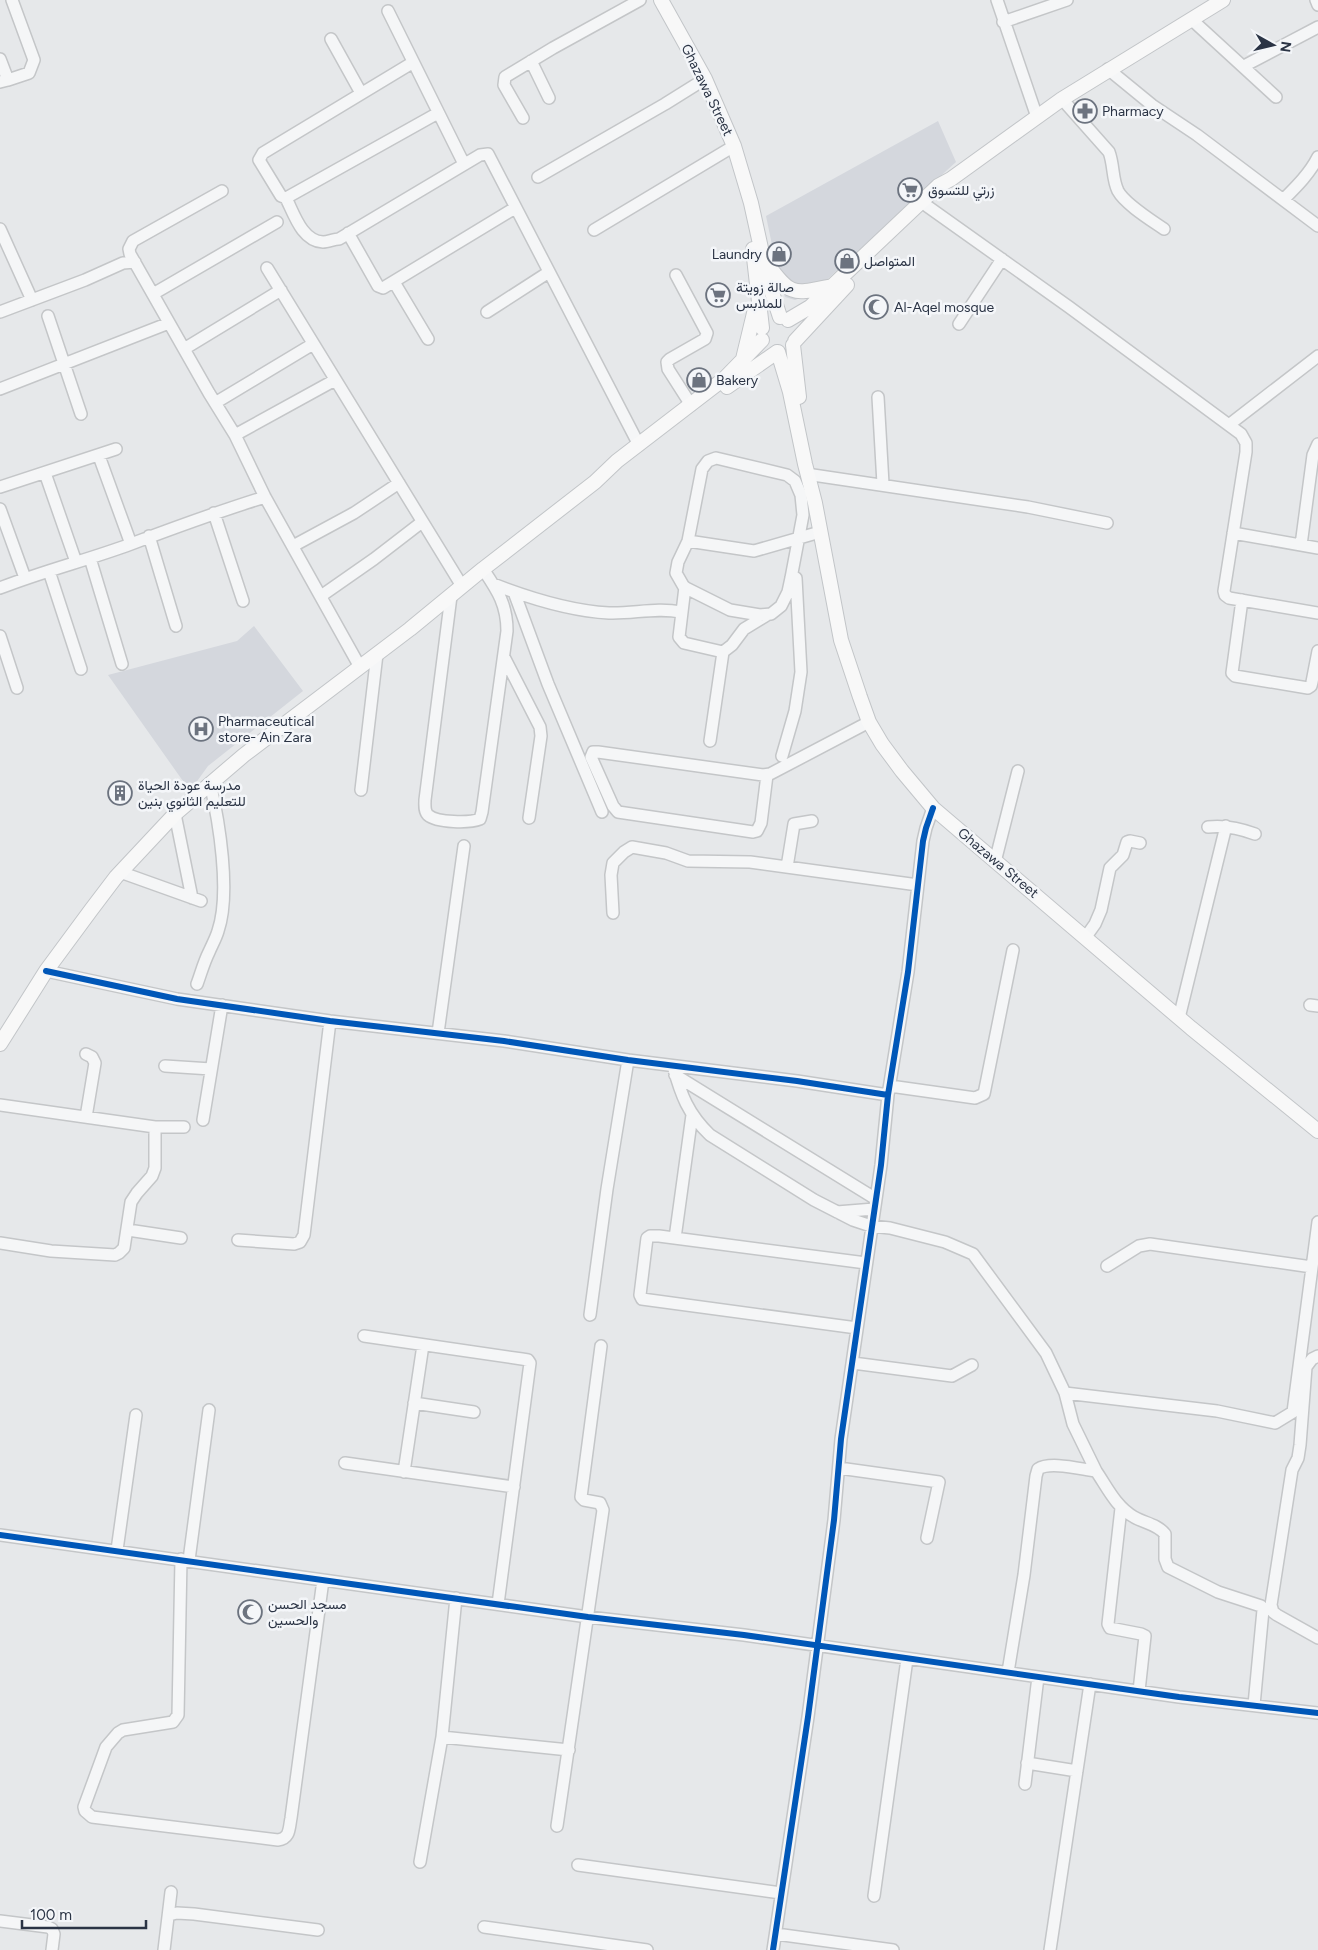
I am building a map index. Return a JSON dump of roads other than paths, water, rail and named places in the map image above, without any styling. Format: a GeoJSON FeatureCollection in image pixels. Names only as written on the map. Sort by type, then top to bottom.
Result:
{"type":"FeatureCollection","features":[{"type":"Feature","properties":{"kind":"main road","name":"Ghazawa Street"},"geometry":{"type":"LineString","coordinates":[[661,0],[705,79],[734,146],[756,222],[773,298],[784,318]]}},
{"type":"Feature","properties":{"kind":"main road"},"geometry":{"type":"LineString","coordinates":[[0,1044],[46,971],[120,872],[175,814],[210,783],[451,596],[595,482],[609,468],[726,378],[742,362],[762,334],[767,321],[804,312],[932,191],[1062,99],[1108,69],[1191,20],[1216,2]]}},
{"type":"Feature","properties":{"kind":"main road"},"geometry":{"type":"LineString","coordinates":[[595,482],[604,479],[621,468],[730,384],[777,352],[786,350],[838,293],[944,189],[951,179]]}},
{"type":"Feature","properties":{"kind":"main road","name":"Ghazawa Street"},"geometry":{"type":"LineString","coordinates":[[746,184],[762,334]]}},
{"type":"Feature","properties":{"kind":"main road"},"geometry":{"type":"LineString","coordinates":[[765,262],[783,286],[791,291],[803,292],[833,286]]}},
{"type":"Feature","properties":{"kind":"main road"},"geometry":{"type":"LineString","coordinates":[[742,362],[752,324],[758,286]]}},
{"type":"Feature","properties":{"kind":"main road"},"geometry":{"type":"LineString","coordinates":[[784,318],[796,332],[794,343]]}},
{"type":"Feature","properties":{"kind":"main road"},"geometry":{"type":"LineString","coordinates":[[762,334],[769,350],[777,352]]}},
{"type":"Feature","properties":{"kind":"main road","name":"Ghazawa Street"},"geometry":{"type":"LineString","coordinates":[[794,343],[797,386],[813,475],[815,504]]}},
{"type":"Feature","properties":{"kind":"main road","name":"Ghazawa Street"},"geometry":{"type":"LineString","coordinates":[[777,352],[790,392],[815,504],[841,640],[869,722],[902,772],[933,808],[995,862],[1179,1018],[1318,1131]]}},
{"type":"Feature","properties":{"kind":"street"},"geometry":{"type":"LineString","coordinates":[[0,59],[4,81],[29,72],[34,60],[12,0]]}},
{"type":"Feature","properties":{"kind":"street"},"geometry":{"type":"LineString","coordinates":[[523,118],[504,85],[504,80],[531,61],[640,0]]}},
{"type":"Feature","properties":{"kind":"street"},"geometry":{"type":"LineString","coordinates":[[997,0],[1037,117]]}},
{"type":"Feature","properties":{"kind":"street"},"geometry":{"type":"LineString","coordinates":[[1003,22],[1067,0]]}},
{"type":"Feature","properties":{"kind":"street"},"geometry":{"type":"LineString","coordinates":[[1316,0],[1318,5]]}},
{"type":"Feature","properties":{"kind":"street"},"geometry":{"type":"LineString","coordinates":[[388,12],[464,164]]}},
{"type":"Feature","properties":{"kind":"street"},"geometry":{"type":"LineString","coordinates":[[1191,20],[1276,97]]}},
{"type":"Feature","properties":{"kind":"street"},"geometry":{"type":"LineString","coordinates":[[1244,66],[1318,27]]}},
{"type":"Feature","properties":{"kind":"street"},"geometry":{"type":"LineString","coordinates":[[331,39],[361,93]]}},
{"type":"Feature","properties":{"kind":"street"},"geometry":{"type":"LineString","coordinates":[[531,61],[549,98]]}},
{"type":"Feature","properties":{"kind":"street"},"geometry":{"type":"LineString","coordinates":[[412,63],[261,155],[259,160],[281,196],[286,198],[299,226],[312,238],[322,242],[339,239],[480,154],[488,154],[639,445]]}},
{"type":"Feature","properties":{"kind":"street"},"geometry":{"type":"LineString","coordinates":[[1108,69],[1152,105],[1284,199],[1318,226]]}},
{"type":"Feature","properties":{"kind":"street"},"geometry":{"type":"LineString","coordinates":[[538,177],[705,79]]}},
{"type":"Feature","properties":{"kind":"street"},"geometry":{"type":"LineString","coordinates":[[1062,99],[1109,152],[1113,162],[1118,192],[1127,202],[1164,229]]}},
{"type":"Feature","properties":{"kind":"street"},"geometry":{"type":"LineString","coordinates":[[286,198],[438,113]]}},
{"type":"Feature","properties":{"kind":"street"},"geometry":{"type":"LineString","coordinates":[[594,230],[734,146]]}},
{"type":"Feature","properties":{"kind":"street"},"geometry":{"type":"LineString","coordinates":[[1284,199],[1310,171],[1318,157]]}},
{"type":"Feature","properties":{"kind":"street"},"geometry":{"type":"LineString","coordinates":[[222,191],[133,241],[129,249],[169,323],[235,434],[266,497],[360,667]]}},
{"type":"Feature","properties":{"kind":"street"},"geometry":{"type":"LineString","coordinates":[[927,206],[1203,407],[1230,424],[1241,434],[1246,443],[1243,476],[1224,591],[1225,595],[1229,598],[1318,613]]}},
{"type":"Feature","properties":{"kind":"street"},"geometry":{"type":"LineString","coordinates":[[348,233],[378,286],[383,288],[516,208]]}},
{"type":"Feature","properties":{"kind":"street"},"geometry":{"type":"LineString","coordinates":[[154,294],[277,222]]}},
{"type":"Feature","properties":{"kind":"street"},"geometry":{"type":"LineString","coordinates":[[0,229],[32,300]]}},
{"type":"Feature","properties":{"kind":"street"},"geometry":{"type":"LineString","coordinates":[[958,324],[1002,260]]}},
{"type":"Feature","properties":{"kind":"street"},"geometry":{"type":"LineString","coordinates":[[0,312],[85,280],[123,263],[135,262]]}},
{"type":"Feature","properties":{"kind":"street"},"geometry":{"type":"LineString","coordinates":[[267,268],[462,586]]}},
{"type":"Feature","properties":{"kind":"street"},"geometry":{"type":"LineString","coordinates":[[487,312],[549,272]]}},
{"type":"Feature","properties":{"kind":"street"},"geometry":{"type":"LineString","coordinates":[[676,275],[707,333],[705,339],[667,362],[668,369],[691,405]]}},
{"type":"Feature","properties":{"kind":"street"},"geometry":{"type":"LineString","coordinates":[[394,282],[428,339]]}},
{"type":"Feature","properties":{"kind":"street"},"geometry":{"type":"LineString","coordinates":[[184,349],[281,290]]}},
{"type":"Feature","properties":{"kind":"street"},"geometry":{"type":"LineString","coordinates":[[48,316],[81,414]]}},
{"type":"Feature","properties":{"kind":"street"},"geometry":{"type":"LineString","coordinates":[[0,389],[169,323]]}},
{"type":"Feature","properties":{"kind":"street"},"geometry":{"type":"LineString","coordinates":[[215,403],[313,344]]}},
{"type":"Feature","properties":{"kind":"street"},"geometry":{"type":"LineString","coordinates":[[1230,424],[1318,356]]}},
{"type":"Feature","properties":{"kind":"street"},"geometry":{"type":"LineString","coordinates":[[235,434],[335,380]]}},
{"type":"Feature","properties":{"kind":"street"},"geometry":{"type":"LineString","coordinates":[[878,398],[882,484]]}},
{"type":"Feature","properties":{"kind":"street"},"geometry":{"type":"LineString","coordinates":[[1301,545],[1314,455],[1318,444]]}},
{"type":"Feature","properties":{"kind":"street"},"geometry":{"type":"LineString","coordinates":[[0,487],[116,449]]}},
{"type":"Feature","properties":{"kind":"street"},"geometry":{"type":"LineString","coordinates":[[99,456],[131,544]]}},
{"type":"Feature","properties":{"kind":"street"},"geometry":{"type":"LineString","coordinates":[[710,742],[723,652],[732,645],[744,629],[782,606],[788,592],[803,515],[801,495],[795,481],[787,475],[716,458],[708,461],[702,469],[688,541],[678,562],[676,573],[685,588],[730,610],[767,615]]}},
{"type":"Feature","properties":{"kind":"street"},"geometry":{"type":"LineString","coordinates":[[45,473],[76,562]]}},
{"type":"Feature","properties":{"kind":"street"},"geometry":{"type":"LineString","coordinates":[[813,475],[882,484],[907,490],[1028,508],[1107,523]]}},
{"type":"Feature","properties":{"kind":"street"},"geometry":{"type":"LineString","coordinates":[[294,546],[354,513],[398,483]]}},
{"type":"Feature","properties":{"kind":"street"},"geometry":{"type":"LineString","coordinates":[[0,588],[25,578],[131,544],[214,513],[266,497]]}},
{"type":"Feature","properties":{"kind":"street"},"geometry":{"type":"LineString","coordinates":[[0,509],[25,578]]}},
{"type":"Feature","properties":{"kind":"street"},"geometry":{"type":"LineString","coordinates":[[214,513],[243,601]]}},
{"type":"Feature","properties":{"kind":"street"},"geometry":{"type":"LineString","coordinates":[[321,596],[422,522]]}},
{"type":"Feature","properties":{"kind":"street"},"geometry":{"type":"LineString","coordinates":[[688,541],[754,551],[820,532]]}},
{"type":"Feature","properties":{"kind":"street"},"geometry":{"type":"LineString","coordinates":[[1233,534],[1318,548]]}},
{"type":"Feature","properties":{"kind":"street"},"geometry":{"type":"LineString","coordinates":[[149,536],[176,626]]}},
{"type":"Feature","properties":{"kind":"street"},"geometry":{"type":"LineString","coordinates":[[90,558],[122,664]]}},
{"type":"Feature","properties":{"kind":"street"},"geometry":{"type":"LineString","coordinates":[[782,756],[795,711],[801,672],[794,562]]}},
{"type":"Feature","properties":{"kind":"street"},"geometry":{"type":"LineString","coordinates":[[451,596],[425,810],[433,818],[466,822],[480,818],[483,806],[507,631],[507,615],[504,604],[483,569]]}},
{"type":"Feature","properties":{"kind":"street"},"geometry":{"type":"LineString","coordinates":[[49,571],[81,669]]}},
{"type":"Feature","properties":{"kind":"street"},"geometry":{"type":"LineString","coordinates":[[493,584],[514,592],[589,610],[622,612],[653,609],[681,612]]}},
{"type":"Feature","properties":{"kind":"street"},"geometry":{"type":"LineString","coordinates":[[685,588],[681,612],[680,640],[689,645],[723,652]]}},
{"type":"Feature","properties":{"kind":"street"},"geometry":{"type":"LineString","coordinates":[[514,592],[548,684],[602,812]]}},
{"type":"Feature","properties":{"kind":"street"},"geometry":{"type":"LineString","coordinates":[[1242,600],[1232,673],[1235,676],[1308,688],[1311,686],[1318,651]]}},
{"type":"Feature","properties":{"kind":"street"},"geometry":{"type":"LineString","coordinates":[[0,636],[17,688]]}},
{"type":"Feature","properties":{"kind":"street"},"geometry":{"type":"LineString","coordinates":[[361,790],[377,654]]}},
{"type":"Feature","properties":{"kind":"street"},"geometry":{"type":"LineString","coordinates":[[504,657],[540,727],[541,736],[529,818]]}},
{"type":"Feature","properties":{"kind":"street"},"geometry":{"type":"LineString","coordinates":[[767,775],[761,823],[757,832],[753,832],[618,812],[613,806],[591,754],[598,752],[693,767],[767,775],[869,722]]}},
{"type":"Feature","properties":{"kind":"street"},"geometry":{"type":"LineString","coordinates":[[995,862],[1018,771]]}},
{"type":"Feature","properties":{"kind":"street"},"geometry":{"type":"LineString","coordinates":[[197,984],[218,931],[222,915],[224,885],[222,858],[210,783]]}},
{"type":"Feature","properties":{"kind":"street"},"geometry":{"type":"LineString","coordinates":[[773,1950],[808,1716],[889,1090],[908,972],[926,828],[933,808]]}},
{"type":"Feature","properties":{"kind":"street"},"geometry":{"type":"LineString","coordinates":[[120,872],[196,899],[175,814]]}},
{"type":"Feature","properties":{"kind":"street"},"geometry":{"type":"LineString","coordinates":[[787,867],[794,824],[812,821]]}},
{"type":"Feature","properties":{"kind":"street"},"geometry":{"type":"LineString","coordinates":[[1208,827],[1226,826],[1239,828],[1255,834]]}},
{"type":"Feature","properties":{"kind":"street"},"geometry":{"type":"LineString","coordinates":[[1179,1018],[1226,826]]}},
{"type":"Feature","properties":{"kind":"street"},"geometry":{"type":"LineString","coordinates":[[1085,938],[1098,918],[1112,865],[1123,855],[1127,842],[1140,843]]}},
{"type":"Feature","properties":{"kind":"street"},"geometry":{"type":"LineString","coordinates":[[438,1033],[464,846]]}},
{"type":"Feature","properties":{"kind":"street"},"geometry":{"type":"LineString","coordinates":[[612,913],[611,875],[613,863],[614,860],[632,847],[666,853],[688,861],[750,862],[918,885]]}},
{"type":"Feature","properties":{"kind":"street"},"geometry":{"type":"LineString","coordinates":[[46,971],[177,999],[330,1021],[504,1041],[628,1060],[674,1070],[975,1098],[984,1094],[1013,950]]}},
{"type":"Feature","properties":{"kind":"street"},"geometry":{"type":"LineString","coordinates":[[203,1120],[222,1005]]}},
{"type":"Feature","properties":{"kind":"street"},"geometry":{"type":"LineString","coordinates":[[238,1240],[294,1244],[300,1242],[304,1235],[330,1021]]}},
{"type":"Feature","properties":{"kind":"street"},"geometry":{"type":"LineString","coordinates":[[86,1054],[92,1057],[94,1063],[86,1117]]}},
{"type":"Feature","properties":{"kind":"street"},"geometry":{"type":"LineString","coordinates":[[590,1315],[607,1189],[628,1060]]}},
{"type":"Feature","properties":{"kind":"street"},"geometry":{"type":"LineString","coordinates":[[165,1066],[211,1069]]}},
{"type":"Feature","properties":{"kind":"street"},"geometry":{"type":"LineString","coordinates":[[674,1070],[682,1096],[699,1125],[710,1135],[814,1200],[871,1226],[890,1228],[945,1242],[972,1254],[1046,1353],[1065,1393],[1073,1424],[1096,1471],[1121,1508],[1134,1517],[1161,1529],[1165,1534],[1165,1559],[1168,1567],[1218,1592],[1261,1606],[1263,1610],[1254,1705]]}},
{"type":"Feature","properties":{"kind":"street"},"geometry":{"type":"LineString","coordinates":[[674,1070],[875,1204]]}},
{"type":"Feature","properties":{"kind":"street"},"geometry":{"type":"LineString","coordinates":[[0,1105],[155,1127],[184,1127]]}},
{"type":"Feature","properties":{"kind":"street"},"geometry":{"type":"LineString","coordinates":[[674,1238],[692,1115]]}},
{"type":"Feature","properties":{"kind":"street"},"geometry":{"type":"LineString","coordinates":[[0,1243],[51,1251],[120,1254],[124,1248],[128,1230],[131,1202],[152,1176],[155,1168],[155,1127]]}},
{"type":"Feature","properties":{"kind":"street"},"geometry":{"type":"LineString","coordinates":[[837,1212],[875,1204]]}},
{"type":"Feature","properties":{"kind":"street"},"geometry":{"type":"LineString","coordinates":[[1065,1393],[1208,1410],[1279,1422],[1293,1410],[1318,1222]]}},
{"type":"Feature","properties":{"kind":"street"},"geometry":{"type":"LineString","coordinates":[[128,1230],[181,1238]]}},
{"type":"Feature","properties":{"kind":"street"},"geometry":{"type":"LineString","coordinates":[[857,1328],[642,1299],[640,1295],[647,1238],[650,1236],[674,1238],[866,1264]]}},
{"type":"Feature","properties":{"kind":"street"},"geometry":{"type":"LineString","coordinates":[[1107,1266],[1139,1246],[1150,1244],[1312,1267]]}},
{"type":"Feature","properties":{"kind":"street"},"geometry":{"type":"LineString","coordinates":[[364,1336],[528,1360],[530,1366],[498,1604]]}},
{"type":"Feature","properties":{"kind":"street"},"geometry":{"type":"LineString","coordinates":[[404,1472],[423,1346]]}},
{"type":"Feature","properties":{"kind":"street"},"geometry":{"type":"LineString","coordinates":[[558,1826],[603,1510],[600,1503],[584,1500],[581,1497],[601,1346]]}},
{"type":"Feature","properties":{"kind":"street"},"geometry":{"type":"LineString","coordinates":[[1318,1356],[1306,1367],[1300,1445],[1298,1458],[1292,1470],[1271,1605],[1277,1615],[1318,1638]]}},
{"type":"Feature","properties":{"kind":"street"},"geometry":{"type":"LineString","coordinates":[[853,1363],[952,1376],[972,1364]]}},
{"type":"Feature","properties":{"kind":"street"},"geometry":{"type":"LineString","coordinates":[[414,1403],[474,1412]]}},
{"type":"Feature","properties":{"kind":"street"},"geometry":{"type":"LineString","coordinates":[[209,1410],[185,1560],[178,1715],[173,1722],[123,1730],[112,1739],[106,1747],[84,1807],[85,1811],[92,1816],[284,1840],[288,1834],[291,1818],[323,1580]]}},
{"type":"Feature","properties":{"kind":"street"},"geometry":{"type":"LineString","coordinates":[[117,1550],[136,1415]]}},
{"type":"Feature","properties":{"kind":"street"},"geometry":{"type":"LineString","coordinates":[[345,1463],[514,1487]]}},
{"type":"Feature","properties":{"kind":"street"},"geometry":{"type":"LineString","coordinates":[[1008,1672],[1024,1575],[1038,1468],[1044,1465],[1096,1471]]}},
{"type":"Feature","properties":{"kind":"street"},"geometry":{"type":"LineString","coordinates":[[839,1468],[939,1482],[927,1538]]}},
{"type":"Feature","properties":{"kind":"street"},"geometry":{"type":"LineString","coordinates":[[1121,1508],[1108,1624],[1110,1628],[1145,1636],[1139,1691]]}},
{"type":"Feature","properties":{"kind":"street"},"geometry":{"type":"LineString","coordinates":[[0,1535],[588,1617],[817,1645],[1139,1691],[1318,1712]]}},
{"type":"Feature","properties":{"kind":"street"},"geometry":{"type":"LineString","coordinates":[[420,1862],[442,1737],[456,1598]]}},
{"type":"Feature","properties":{"kind":"street"},"geometry":{"type":"LineString","coordinates":[[874,1896],[907,1659]]}},
{"type":"Feature","properties":{"kind":"street"},"geometry":{"type":"LineString","coordinates":[[1025,1784],[1038,1677]]}},
{"type":"Feature","properties":{"kind":"street"},"geometry":{"type":"LineString","coordinates":[[1052,1950],[1090,1684]]}},
{"type":"Feature","properties":{"kind":"street"},"geometry":{"type":"LineString","coordinates":[[442,1737],[570,1750]]}},
{"type":"Feature","properties":{"kind":"street"},"geometry":{"type":"LineString","coordinates":[[1027,1763],[1077,1772]]}},
{"type":"Feature","properties":{"kind":"street"},"geometry":{"type":"LineString","coordinates":[[578,1865],[781,1893]]}},
{"type":"Feature","properties":{"kind":"street"},"geometry":{"type":"LineString","coordinates":[[164,1950],[171,1892]]}},
{"type":"Feature","properties":{"kind":"street"},"geometry":{"type":"LineString","coordinates":[[169,1915],[177,1913],[194,1914],[318,1930]]}},
{"type":"Feature","properties":{"kind":"street"},"geometry":{"type":"LineString","coordinates":[[0,1921],[52,1929],[54,1934],[52,1950]]}},
{"type":"Feature","properties":{"kind":"street"},"geometry":{"type":"LineString","coordinates":[[484,1927],[648,1950]]}},
{"type":"Feature","properties":{"kind":"street"},"geometry":{"type":"LineString","coordinates":[[776,1934],[893,1950]]}},
{"type":"Feature","properties":{"kind":"place","name":"Pharmacy"},"geometry":{"type":"Point","coordinates":[1085,111]}},
{"type":"Feature","properties":{"kind":"place","name":"زرتي للتسوق"},"geometry":{"type":"Point","coordinates":[910,190]}},
{"type":"Feature","properties":{"kind":"place","name":"Laundry"},"geometry":{"type":"Point","coordinates":[779,254]}},
{"type":"Feature","properties":{"kind":"place","name":"المتواصل"},"geometry":{"type":"Point","coordinates":[847,261]}},
{"type":"Feature","properties":{"kind":"place","name":"صالة زويتة للملابس"},"geometry":{"type":"Point","coordinates":[718,295]}},
{"type":"Feature","properties":{"kind":"place","name":"Al-Aqel mosque"},"geometry":{"type":"Point","coordinates":[876,307]}},
{"type":"Feature","properties":{"kind":"place","name":"Bakery"},"geometry":{"type":"Point","coordinates":[699,380]}},
{"type":"Feature","properties":{"kind":"place","name":"Pharmaceutical store- Ain Zara"},"geometry":{"type":"Point","coordinates":[201,729]}},
{"type":"Feature","properties":{"kind":"place","name":"مدرسة عودة الحياة للتعليم الثانوي بنين"},"geometry":{"type":"Point","coordinates":[120,793]}},
{"type":"Feature","properties":{"kind":"place","name":"مسجد الحسن والحسين"},"geometry":{"type":"Point","coordinates":[250,1612]}}]}
